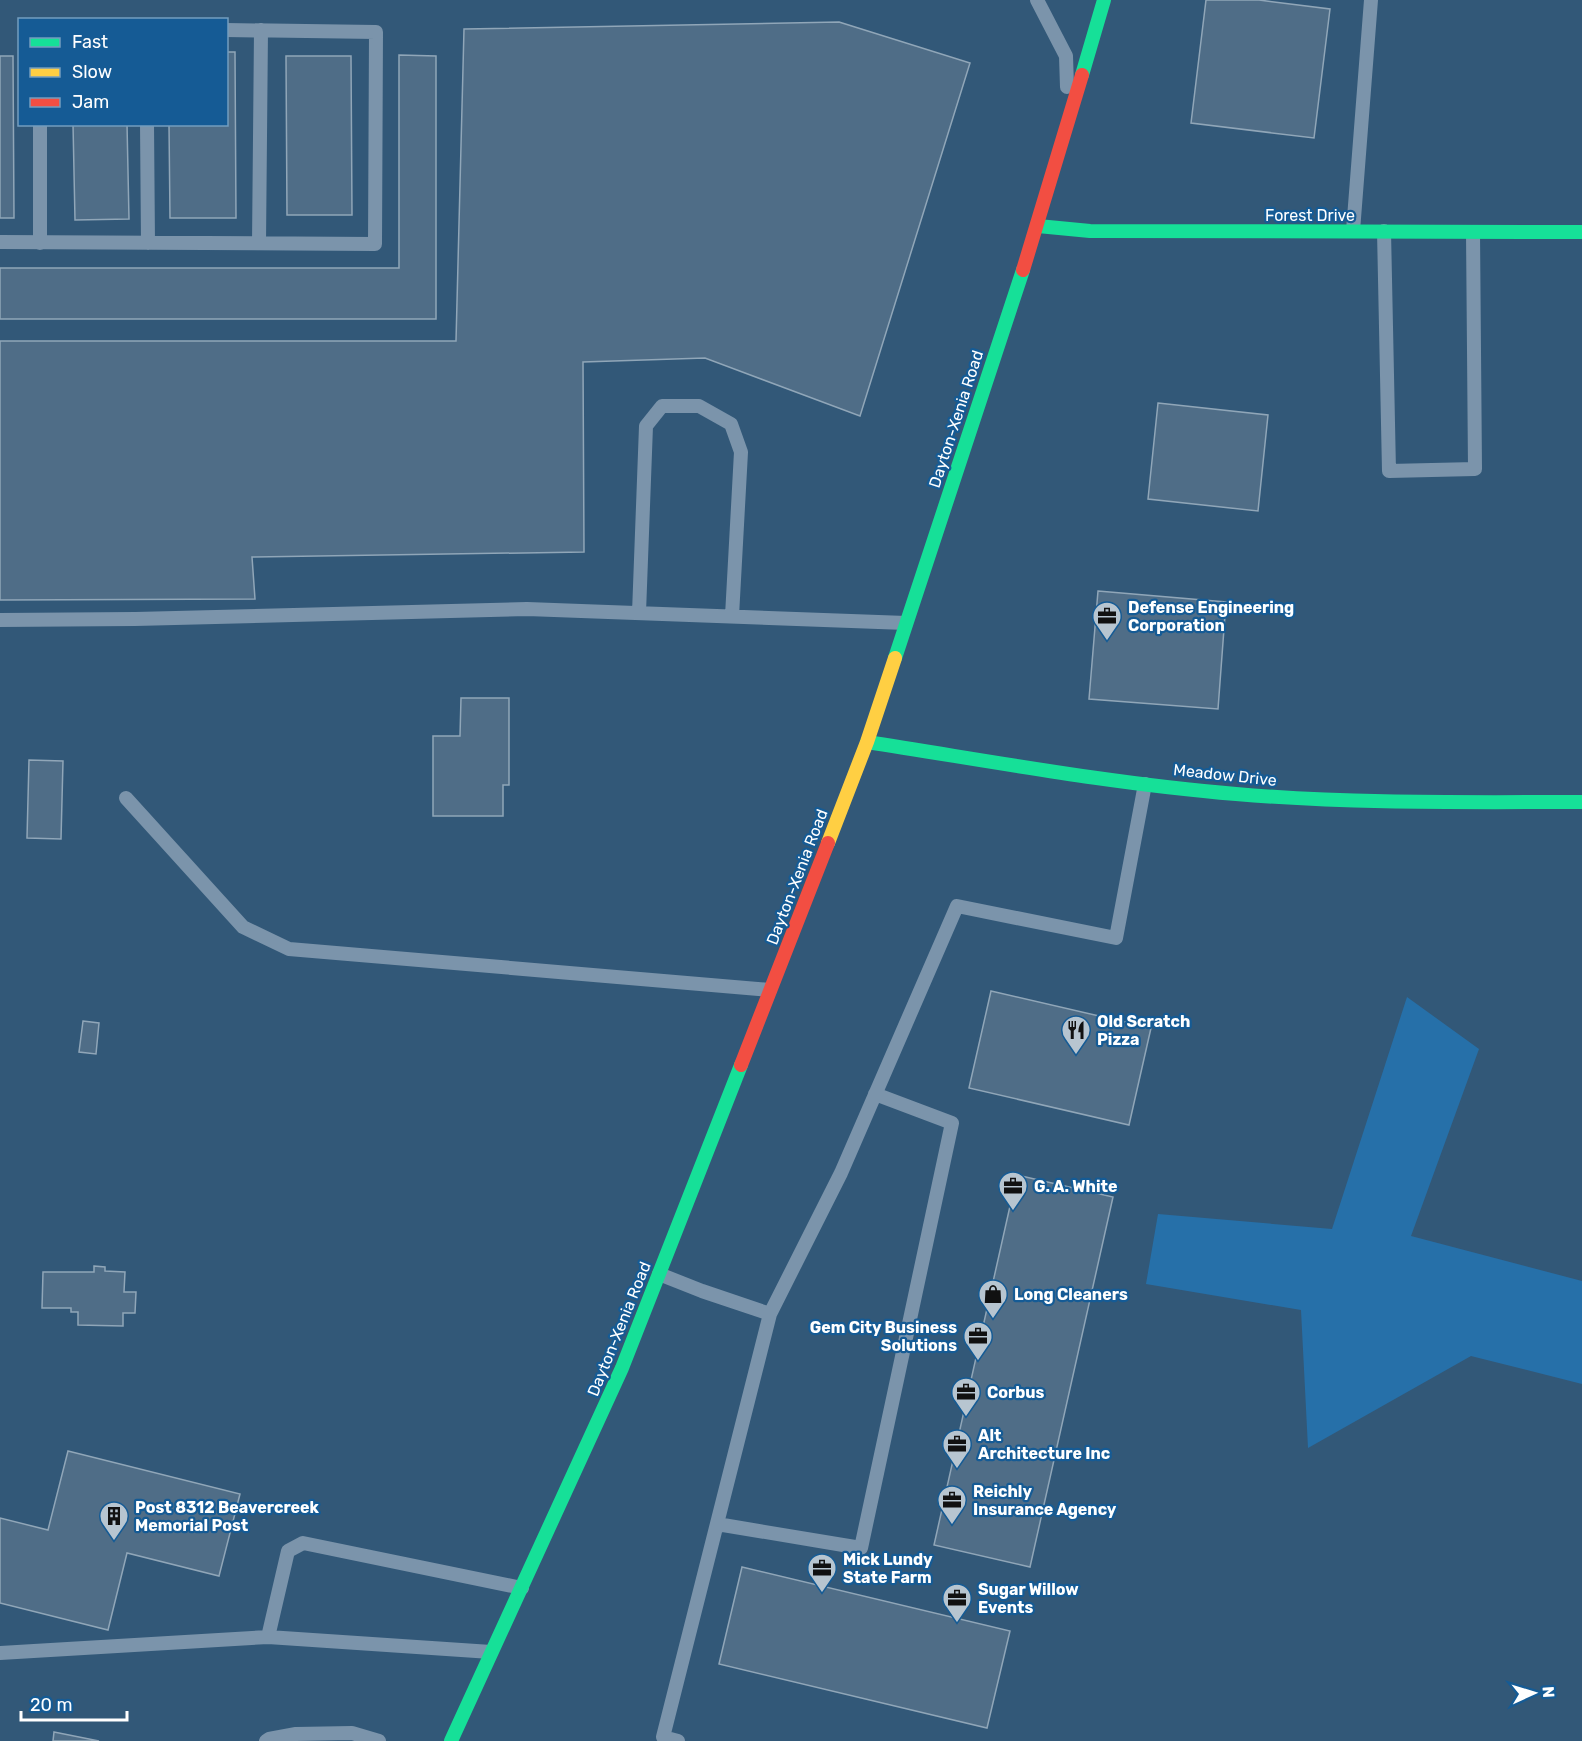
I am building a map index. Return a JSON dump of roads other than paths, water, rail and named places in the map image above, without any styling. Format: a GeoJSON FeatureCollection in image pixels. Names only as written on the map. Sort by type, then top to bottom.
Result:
{"type":"FeatureCollection","features":[{"type":"Feature","properties":{"kind":"main road","name":"Dayton-Xenia Road"},"geometry":{"type":"LineString","coordinates":[[451,1741],[622,1368],[867,742],[1038,226],[1104,0]]}},
{"type":"Feature","properties":{"kind":"main road","name":"Forest Drive"},"geometry":{"type":"LineString","coordinates":[[1038,226],[1089,231],[1582,232]]}},
{"type":"Feature","properties":{"kind":"main road","name":"Meadow Drive"},"geometry":{"type":"LineString","coordinates":[[867,742],[1145,784],[1284,798],[1348,802],[1582,802]]}},
{"type":"Feature","properties":{"kind":"lane"},"geometry":{"type":"LineString","coordinates":[[1037,0],[1066,56],[1068,128]]}},
{"type":"Feature","properties":{"kind":"lane"},"geometry":{"type":"LineString","coordinates":[[1353,231],[1371,0]]}},
{"type":"Feature","properties":{"kind":"lane"},"geometry":{"type":"LineString","coordinates":[[0,242],[375,244],[376,32],[228,30]]}},
{"type":"Feature","properties":{"kind":"lane"},"geometry":{"type":"LineString","coordinates":[[260,243],[261,30]]}},
{"type":"Feature","properties":{"kind":"lane"},"geometry":{"type":"LineString","coordinates":[[40,126],[40,243]]}},
{"type":"Feature","properties":{"kind":"lane"},"geometry":{"type":"LineString","coordinates":[[147,126],[148,243]]}},
{"type":"Feature","properties":{"kind":"lane"},"geometry":{"type":"LineString","coordinates":[[1384,231],[1389,471],[1475,469],[1473,232]]}},
{"type":"Feature","properties":{"kind":"lane"},"geometry":{"type":"LineString","coordinates":[[639,613],[646,426],[662,406],[699,406],[731,424],[741,452],[732,616]]}},
{"type":"Feature","properties":{"kind":"lane"},"geometry":{"type":"LineString","coordinates":[[0,620],[135,619],[527,609],[906,622]]}},
{"type":"Feature","properties":{"kind":"lane"},"geometry":{"type":"LineString","coordinates":[[678,1741],[663,1737],[770,1314],[841,1173],[957,906],[1116,938],[1145,784]]}},
{"type":"Feature","properties":{"kind":"lane"},"geometry":{"type":"LineString","coordinates":[[126,798],[243,927],[289,949],[770,990]]}},
{"type":"Feature","properties":{"kind":"lane"},"geometry":{"type":"LineString","coordinates":[[717,1524],[861,1548],[952,1123],[875,1094]]}},
{"type":"Feature","properties":{"kind":"lane"},"geometry":{"type":"LineString","coordinates":[[659,1274],[770,1314]]}},
{"type":"Feature","properties":{"kind":"lane"},"geometry":{"type":"LineString","coordinates":[[268,1637],[288,1551],[303,1543],[522,1588]]}},
{"type":"Feature","properties":{"kind":"lane"},"geometry":{"type":"LineString","coordinates":[[0,1653],[268,1637],[492,1652]]}},
{"type":"Feature","properties":{"kind":"lane"},"geometry":{"type":"LineString","coordinates":[[266,1741],[296,1734],[352,1733],[379,1741]]}},
{"type":"Feature","properties":{"kind":"place","name":"Defense Engineering Corporation"},"geometry":{"type":"Point","coordinates":[1107,642]}},
{"type":"Feature","properties":{"kind":"place","name":"Old Scratch Pizza"},"geometry":{"type":"Point","coordinates":[1076,1056]}},
{"type":"Feature","properties":{"kind":"place","name":"G. A. White"},"geometry":{"type":"Point","coordinates":[1013,1212]}},
{"type":"Feature","properties":{"kind":"place","name":"Long Cleaners"},"geometry":{"type":"Point","coordinates":[993,1320]}},
{"type":"Feature","properties":{"kind":"place","name":"Gem City Business Solutions"},"geometry":{"type":"Point","coordinates":[978,1362]}},
{"type":"Feature","properties":{"kind":"place","name":"Corbus"},"geometry":{"type":"Point","coordinates":[966,1418]}},
{"type":"Feature","properties":{"kind":"place","name":"Alt Architecture Inc"},"geometry":{"type":"Point","coordinates":[957,1470]}},
{"type":"Feature","properties":{"kind":"place","name":"Reichly Insurance Agency"},"geometry":{"type":"Point","coordinates":[952,1526]}},
{"type":"Feature","properties":{"kind":"place","name":"Post 8312 Beavercreek Memorial Post"},"geometry":{"type":"Point","coordinates":[114,1542]}},
{"type":"Feature","properties":{"kind":"place","name":"Mick Lundy State Farm"},"geometry":{"type":"Point","coordinates":[822,1594]}},
{"type":"Feature","properties":{"kind":"place","name":"Sugar Willow Events"},"geometry":{"type":"Point","coordinates":[957,1624]}}]}
